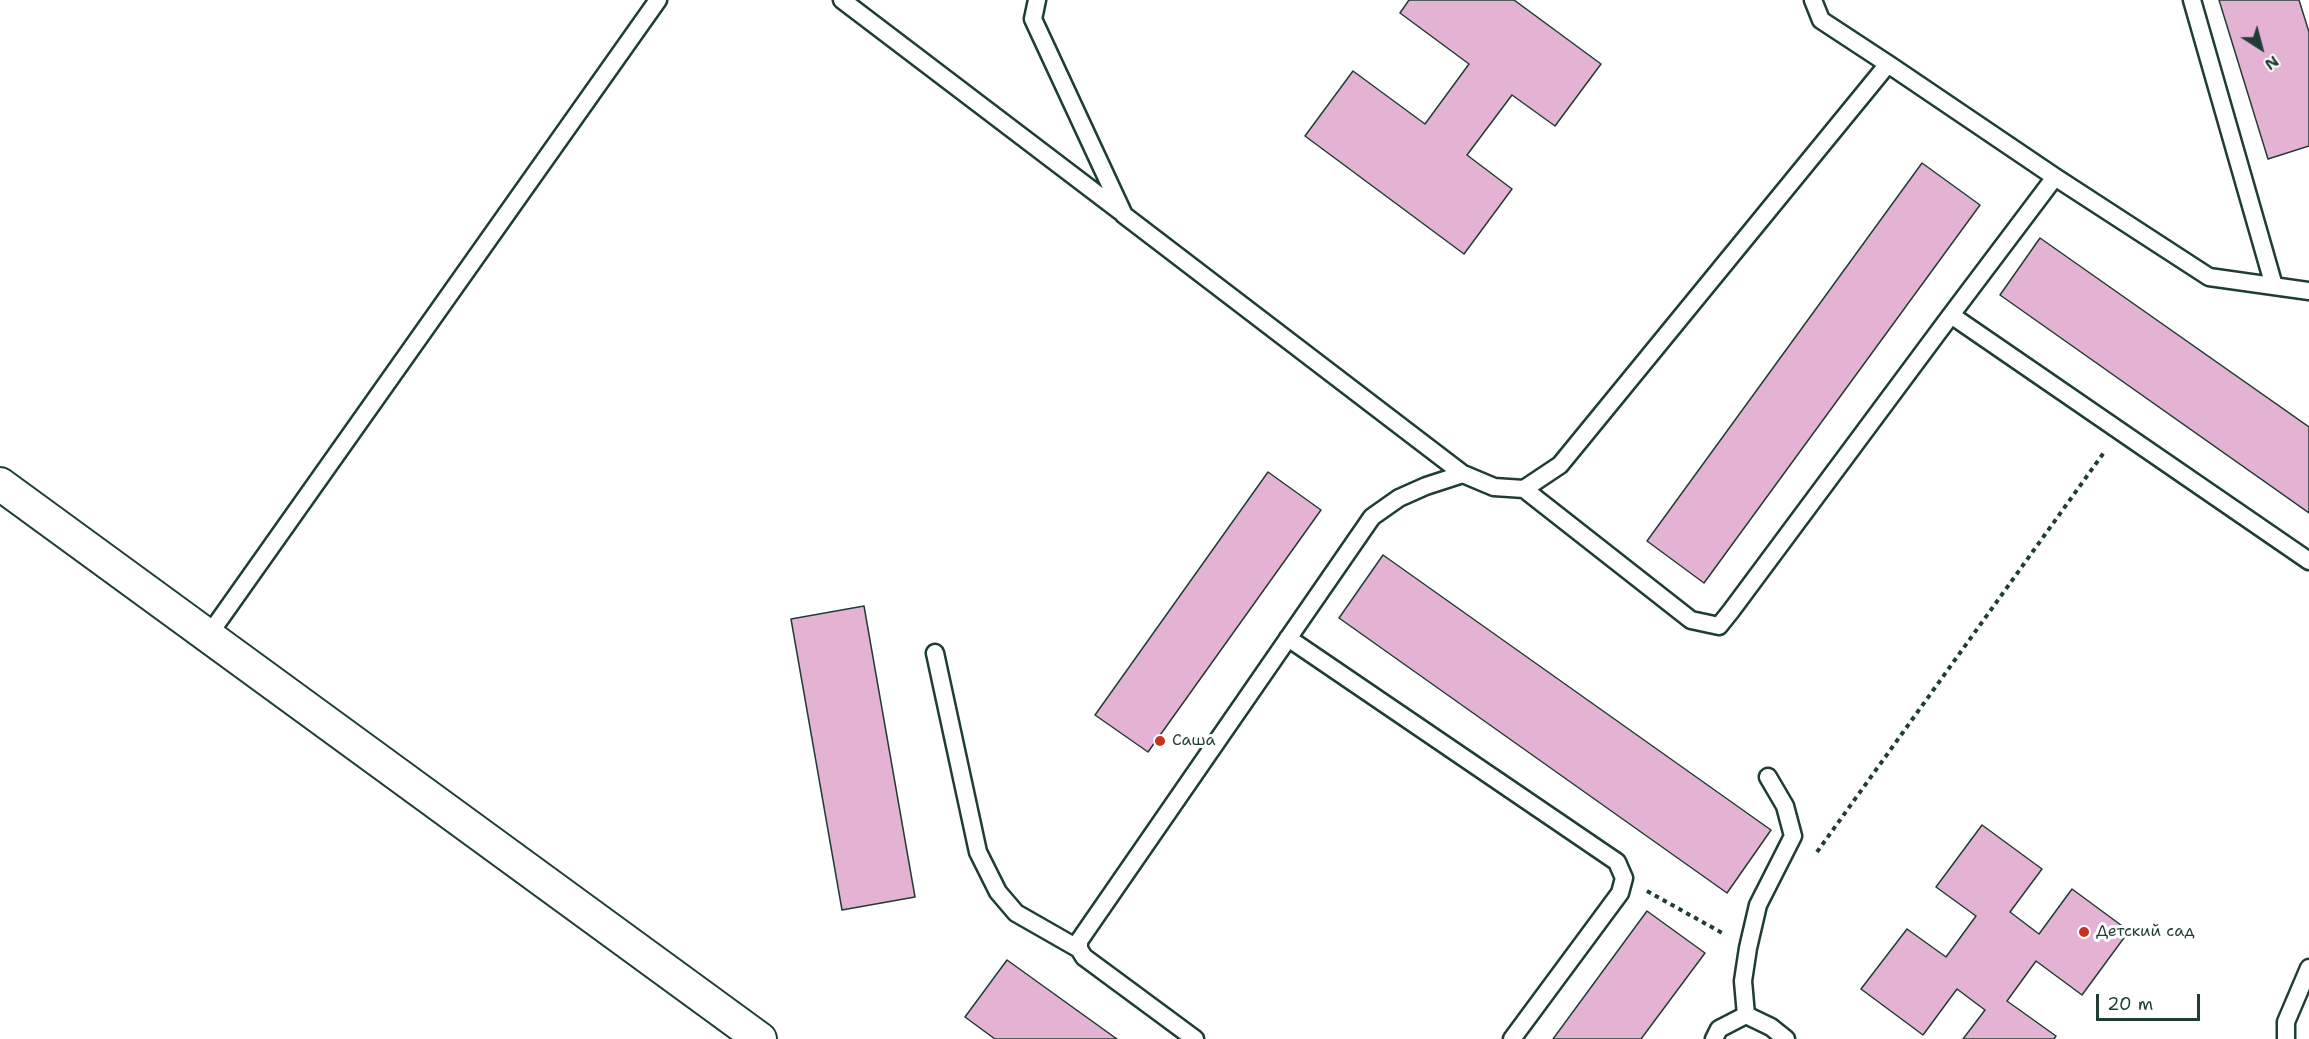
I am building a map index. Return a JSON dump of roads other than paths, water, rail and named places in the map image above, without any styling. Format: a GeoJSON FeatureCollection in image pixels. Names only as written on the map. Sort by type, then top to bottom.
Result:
{"type":"FeatureCollection","features":[{"type":"Feature","properties":{"kind":"street"},"geometry":{"type":"LineString","coordinates":[[0,484],[760,1039]]}},
{"type":"Feature","properties":{"kind":"lane"},"geometry":{"type":"LineString","coordinates":[[208,636],[658,0]]}},
{"type":"Feature","properties":{"kind":"lane"},"geometry":{"type":"LineString","coordinates":[[842,0],[1464,474],[1494,487],[1524,489],[1690,620],[1719,626],[2055,177]]}},
{"type":"Feature","properties":{"kind":"lane"},"geometry":{"type":"LineString","coordinates":[[1037,0],[1033,19],[1124,214]]}},
{"type":"Feature","properties":{"kind":"lane"},"geometry":{"type":"LineString","coordinates":[[1813,0],[1821,20],[2209,277],[2309,291]]}},
{"type":"Feature","properties":{"kind":"lane"},"geometry":{"type":"LineString","coordinates":[[2192,0],[2274,286]]}},
{"type":"Feature","properties":{"kind":"lane"},"geometry":{"type":"LineString","coordinates":[[1524,489],[1560,465],[1888,64]]}},
{"type":"Feature","properties":{"kind":"lane"},"geometry":{"type":"LineString","coordinates":[[1951,315],[2309,561]]}},
{"type":"Feature","properties":{"kind":"lane"},"geometry":{"type":"LineString","coordinates":[[1079,949],[1079,941],[1372,517],[1399,498],[1426,486],[1464,474]]}},
{"type":"Feature","properties":{"kind":"lane"},"geometry":{"type":"LineString","coordinates":[[1288,638],[1617,862],[1624,878],[1620,892],[1512,1039]]}},
{"type":"Feature","properties":{"kind":"lane"},"geometry":{"type":"LineString","coordinates":[[934,653],[978,852],[999,892],[1016,913],[1079,949],[1084,957],[1195,1039]]}},
{"type":"Feature","properties":{"kind":"lane"},"geometry":{"type":"LineString","coordinates":[[1746,1015],[1743,981],[1758,904],[1793,836],[1785,806],[1768,777]]}},
{"type":"Feature","properties":{"kind":"lane"},"geometry":{"type":"LineString","coordinates":[[2286,1039],[2286,1022],[2309,968]]}},
{"type":"Feature","properties":{"kind":"lane"},"geometry":{"type":"LineString","coordinates":[[1714,1039],[1719,1029],[1746,1015]]}},
{"type":"Feature","properties":{"kind":"lane"},"geometry":{"type":"LineString","coordinates":[[1746,1015],[1786,1039]]}},
{"type":"Feature","properties":{"kind":"place","name":"Саша"},"geometry":{"type":"Point","coordinates":[1160,741]}},
{"type":"Feature","properties":{"kind":"place","name":"Детский сад"},"geometry":{"type":"Point","coordinates":[2084,932]}}]}
